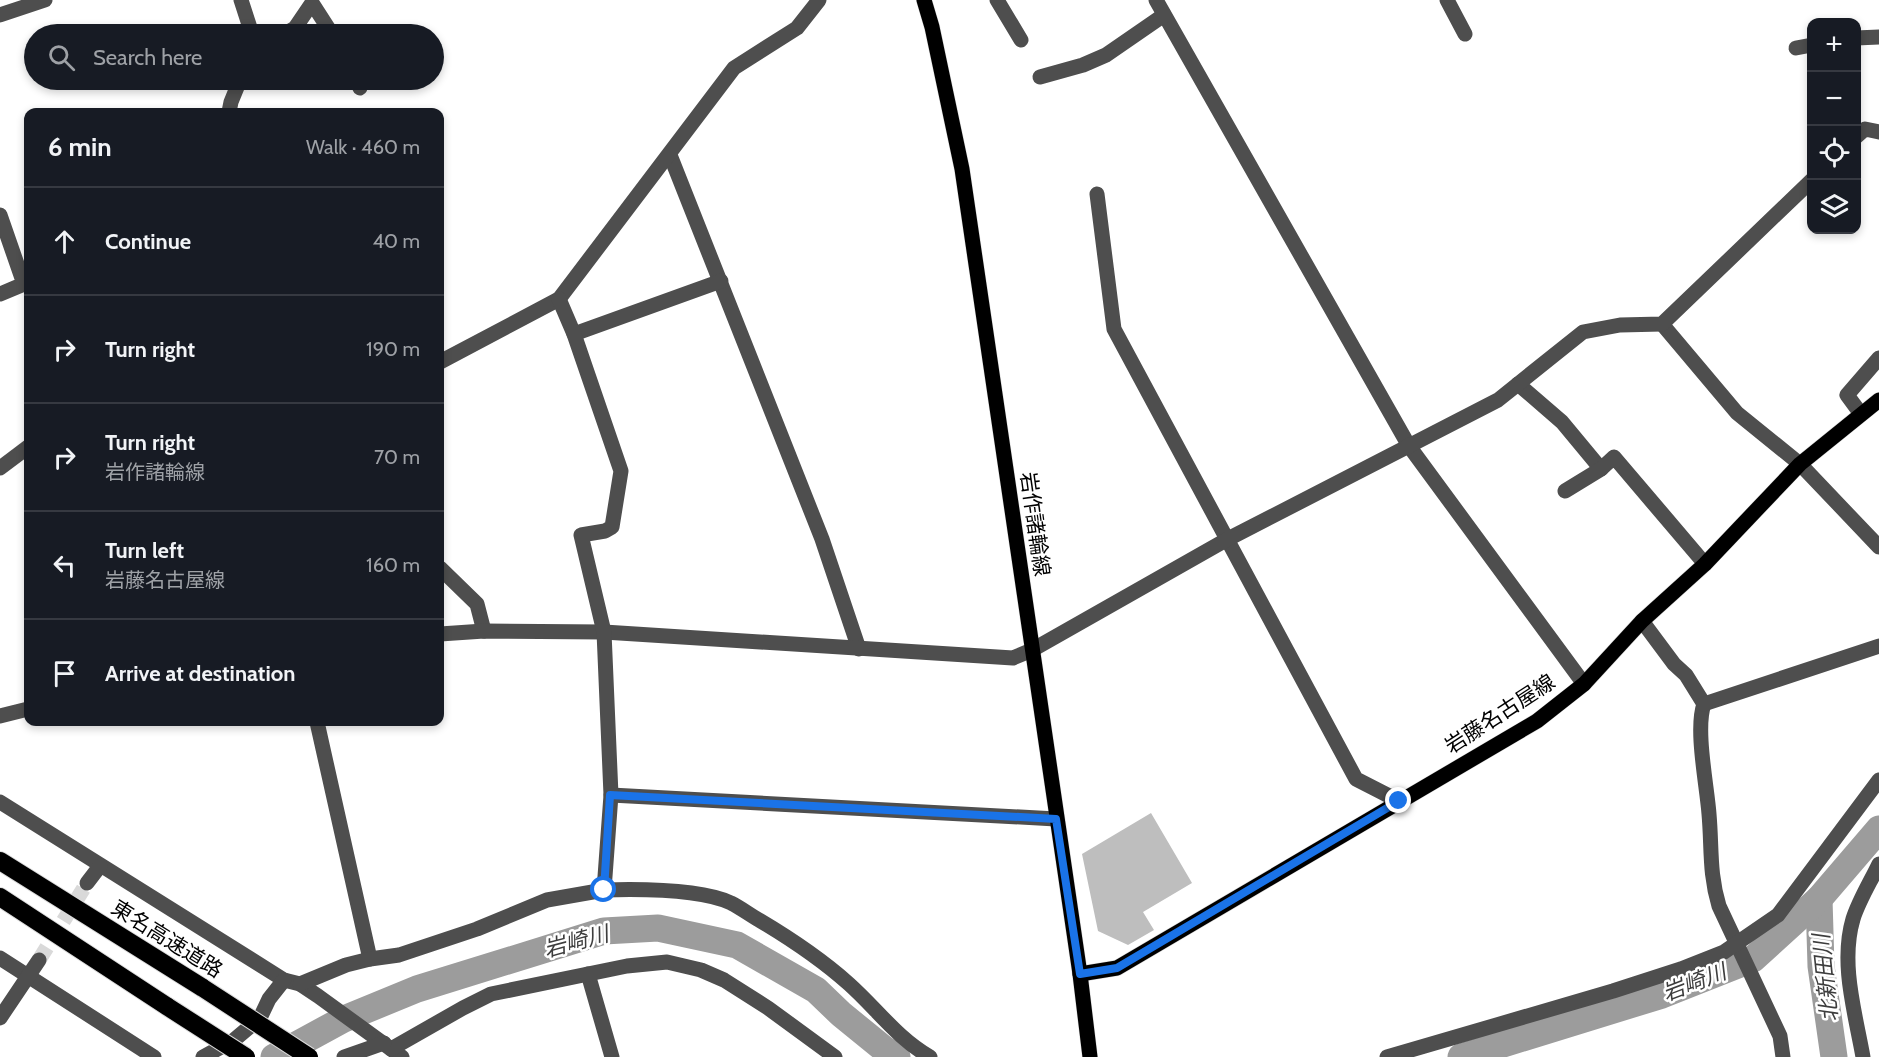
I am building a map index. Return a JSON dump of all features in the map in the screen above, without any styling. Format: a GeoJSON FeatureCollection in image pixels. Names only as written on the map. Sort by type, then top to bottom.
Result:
{"type":"FeatureCollection","features":[{"type":"Feature","properties":{"kind":"highway","name":"東名高速道路"},"geometry":{"type":"LineString","coordinates":[[0,861],[309,1057]]}},
{"type":"Feature","properties":{"kind":"highway"},"geometry":{"type":"LineString","coordinates":[[0,897],[246,1057]]}},
{"type":"Feature","properties":{"kind":"main road","name":"岩作諸輪線"},"geometry":{"type":"LineString","coordinates":[[924,0],[932,27],[962,169],[1080,974],[1090,1057]]}},
{"type":"Feature","properties":{"kind":"main road","name":"岩藤名古屋線"},"geometry":{"type":"LineString","coordinates":[[1080,974],[1117,968],[1537,721],[1584,684],[1642,621],[1705,564],[1800,464],[1879,399]]}},
{"type":"Feature","properties":{"kind":"street"},"geometry":{"type":"LineString","coordinates":[[0,15],[26,3],[45,0]]}},
{"type":"Feature","properties":{"kind":"street"},"geometry":{"type":"LineString","coordinates":[[242,0],[249,24]]}},
{"type":"Feature","properties":{"kind":"street"},"geometry":{"type":"LineString","coordinates":[[444,360],[559,299],[735,68],[797,28],[819,0]]}},
{"type":"Feature","properties":{"kind":"street"},"geometry":{"type":"LineString","coordinates":[[998,0],[1021,40]]}},
{"type":"Feature","properties":{"kind":"street"},"geometry":{"type":"LineString","coordinates":[[1156,0],[1409,446],[1584,684]]}},
{"type":"Feature","properties":{"kind":"street"},"geometry":{"type":"LineString","coordinates":[[1447,0],[1465,34]]}},
{"type":"Feature","properties":{"kind":"street"},"geometry":{"type":"LineString","coordinates":[[298,24],[312,3],[326,24]]}},
{"type":"Feature","properties":{"kind":"street"},"geometry":{"type":"LineString","coordinates":[[1041,77],[1083,65],[1106,54],[1164,15]]}},
{"type":"Feature","properties":{"kind":"street"},"geometry":{"type":"LineString","coordinates":[[1861,38],[1879,37]]}},
{"type":"Feature","properties":{"kind":"street"},"geometry":{"type":"LineString","coordinates":[[230,108],[236,90]]}},
{"type":"Feature","properties":{"kind":"street"},"geometry":{"type":"LineString","coordinates":[[1861,133],[1865,129],[1879,132]]}},
{"type":"Feature","properties":{"kind":"street"},"geometry":{"type":"LineString","coordinates":[[670,155],[822,539],[859,649]]}},
{"type":"Feature","properties":{"kind":"street"},"geometry":{"type":"LineString","coordinates":[[444,634],[484,631],[604,632],[1013,658],[1032,650],[1226,540],[1498,400],[1583,332],[1620,325],[1662,324],[1807,185]]}},
{"type":"Feature","properties":{"kind":"street"},"geometry":{"type":"LineString","coordinates":[[1097,194],[1114,329],[1356,779],[1399,801]]}},
{"type":"Feature","properties":{"kind":"street"},"geometry":{"type":"LineString","coordinates":[[0,217],[24,278]]}},
{"type":"Feature","properties":{"kind":"street"},"geometry":{"type":"LineString","coordinates":[[574,334],[721,281]]}},
{"type":"Feature","properties":{"kind":"street"},"geometry":{"type":"LineString","coordinates":[[0,294],[24,284]]}},
{"type":"Feature","properties":{"kind":"street"},"geometry":{"type":"LineString","coordinates":[[559,299],[574,334],[621,471],[612,527],[605,531],[581,535],[604,632],[610,795],[604,890]]}},
{"type":"Feature","properties":{"kind":"street"},"geometry":{"type":"LineString","coordinates":[[1662,324],[1737,413],[1800,464],[1879,547]]}},
{"type":"Feature","properties":{"kind":"street"},"geometry":{"type":"LineString","coordinates":[[1861,414],[1847,395],[1879,358]]}},
{"type":"Feature","properties":{"kind":"street"},"geometry":{"type":"LineString","coordinates":[[1518,384],[1562,422],[1601,469]]}},
{"type":"Feature","properties":{"kind":"street"},"geometry":{"type":"LineString","coordinates":[[0,468],[24,450]]}},
{"type":"Feature","properties":{"kind":"street"},"geometry":{"type":"LineString","coordinates":[[1564,491],[1601,469],[1614,457],[1705,564]]}},
{"type":"Feature","properties":{"kind":"street"},"geometry":{"type":"LineString","coordinates":[[444,572],[477,604],[484,631]]}},
{"type":"Feature","properties":{"kind":"street"},"geometry":{"type":"LineString","coordinates":[[1642,621],[1674,664],[1686,675],[1704,704],[1701,717],[1702,757],[1711,828],[1712,874],[1719,906],[1780,1036],[1783,1057]]}},
{"type":"Feature","properties":{"kind":"street"},"geometry":{"type":"LineString","coordinates":[[1704,704],[1879,646]]}},
{"type":"Feature","properties":{"kind":"street"},"geometry":{"type":"LineString","coordinates":[[0,716],[24,711]]}},
{"type":"Feature","properties":{"kind":"street"},"geometry":{"type":"LineString","coordinates":[[318,726],[370,959]]}},
{"type":"Feature","properties":{"kind":"street"},"geometry":{"type":"LineString","coordinates":[[1387,1057],[1558,1008],[1681,969],[1739,947],[1778,915],[1879,780]]}},
{"type":"Feature","properties":{"kind":"street"},"geometry":{"type":"LineString","coordinates":[[610,795],[1056,819]]}},
{"type":"Feature","properties":{"kind":"street"},"geometry":{"type":"LineString","coordinates":[[0,802],[284,980],[300,984],[388,1047]]}},
{"type":"Feature","properties":{"kind":"street"},"geometry":{"type":"LineString","coordinates":[[1863,1057],[1847,963],[1854,916],[1879,864]]}},
{"type":"Feature","properties":{"kind":"street"},"geometry":{"type":"LineString","coordinates":[[87,883],[100,866]]}},
{"type":"Feature","properties":{"kind":"street"},"geometry":{"type":"LineString","coordinates":[[300,984],[346,965],[399,955],[477,929],[547,900],[604,890],[638,889],[673,892],[730,903],[798,944],[850,985],[896,1032],[930,1057]]}},
{"type":"Feature","properties":{"kind":"street"},"geometry":{"type":"LineString","coordinates":[[0,958],[154,1057]]}},
{"type":"Feature","properties":{"kind":"street"},"geometry":{"type":"LineString","coordinates":[[0,1018],[39,960]]}},
{"type":"Feature","properties":{"kind":"street"},"geometry":{"type":"LineString","coordinates":[[344,1057],[388,1047],[491,994],[627,966],[667,962],[701,970],[724,980],[759,1002],[835,1057]]}},
{"type":"Feature","properties":{"kind":"street"},"geometry":{"type":"LineString","coordinates":[[588,974],[612,1057]]}},
{"type":"Feature","properties":{"kind":"street"},"geometry":{"type":"LineString","coordinates":[[203,1057],[234,1040],[260,1018],[268,999],[284,980]]}},
{"type":"Feature","properties":{"kind":"building"},"geometry":{"type":"Polygon","coordinates":[[[1151,813],[1192,883],[1143,912],[1154,930],[1128,945],[1098,931],[1082,854],[1151,813]]]}},
{"type":"Feature","properties":{"kind":"waterway","name":"岩崎川"},"geometry":{"type":"LineString","coordinates":[[1461,1057],[1662,995],[1753,959],[1819,899],[1879,829]]}},
{"type":"Feature","properties":{"kind":"waterway","name":"北新田川"},"geometry":{"type":"LineString","coordinates":[[1819,899],[1821,966],[1834,1057]]}},
{"type":"Feature","properties":{"kind":"waterway","name":"岩崎川"},"geometry":{"type":"LineString","coordinates":[[274,1057],[344,1019],[417,989],[604,931],[658,928],[737,945],[816,990],[841,1014],[897,1057]]}},
{"type":"Feature","properties":{"kind":"tunnel"},"geometry":{"type":"LineString","coordinates":[[39,960],[87,883]]}},
{"type":"Feature","properties":{"kind":"route"},"geometry":{"type":"LineString","coordinates":[[604,890],[610,795],[1056,819],[1080,974],[1117,968],[1399,801]]}}]}
